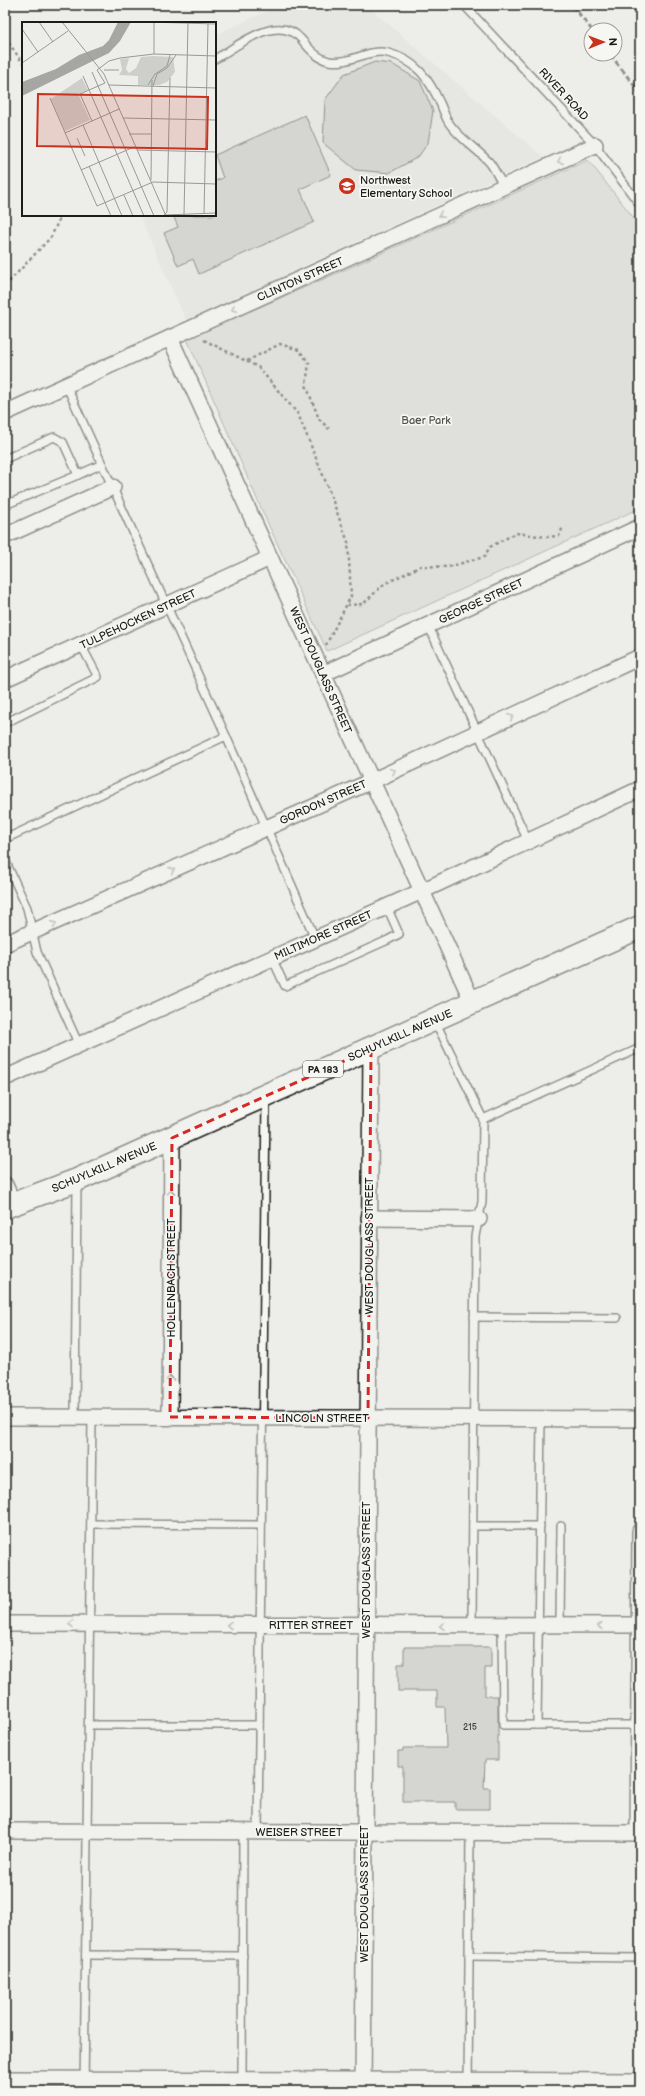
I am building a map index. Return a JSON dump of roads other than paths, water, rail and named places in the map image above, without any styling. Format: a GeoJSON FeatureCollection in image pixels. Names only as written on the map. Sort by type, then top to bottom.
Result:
{"type":"FeatureCollection","features":[{"type":"Feature","properties":{"kind":"main road","name":"SCHUYLKILL AVENUE"},"geometry":{"type":"LineString","coordinates":[[8,1198],[77,1180],[640,927]]}},
{"type":"Feature","properties":{"kind":"street","name":"CLINTON STREET"},"geometry":{"type":"LineString","coordinates":[[5,413],[595,145]]}},
{"type":"Feature","properties":{"kind":"street","name":"WEST DOUGLASS STREET"},"geometry":{"type":"LineString","coordinates":[[170,338],[473,1002]]}},
{"type":"Feature","properties":{"kind":"street"},"geometry":{"type":"LineString","coordinates":[[5,536],[113,487]]}},
{"type":"Feature","properties":{"kind":"street","name":"GEORGE STREET"},"geometry":{"type":"LineString","coordinates":[[320,668],[428,625],[640,527]]}},
{"type":"Feature","properties":{"kind":"street","name":"TULPEHOCKEN STREET"},"geometry":{"type":"LineString","coordinates":[[5,679],[270,558]]}},
{"type":"Feature","properties":{"kind":"street","name":"GORDON STREET"},"geometry":{"type":"LineString","coordinates":[[5,944],[372,781],[640,657]]}},
{"type":"Feature","properties":{"kind":"street","name":"MILTIMORE STREET"},"geometry":{"type":"LineString","coordinates":[[5,1078],[422,891],[640,789]]}},
{"type":"Feature","properties":{"kind":"street","name":"WEST DOUGLASS STREET"},"geometry":{"type":"LineString","coordinates":[[363,2086],[371,1048]]}},
{"type":"Feature","properties":{"kind":"street","name":"HOLLENBACH STREET"},"geometry":{"type":"LineString","coordinates":[[170,1417],[172,1138]]}},
{"type":"Feature","properties":{"kind":"street"},"geometry":{"type":"LineString","coordinates":[[369,1218],[479,1219]]}},
{"type":"Feature","properties":{"kind":"street","name":"LINCOLN STREET"},"geometry":{"type":"LineString","coordinates":[[5,1417],[640,1419]]}},
{"type":"Feature","properties":{"kind":"street"},"geometry":{"type":"LineString","coordinates":[[639,1832],[640,1531]]}},
{"type":"Feature","properties":{"kind":"street","name":"RITTER STREET"},"geometry":{"type":"LineString","coordinates":[[5,1624],[472,1626],[640,1625]]}},
{"type":"Feature","properties":{"kind":"street","name":"WEISER STREET"},"geometry":{"type":"LineString","coordinates":[[5,1831],[470,1833],[639,1832]]}},
{"type":"Feature","properties":{"kind":"street"},"geometry":{"type":"LineString","coordinates":[[5,2079],[85,2085],[252,2084],[363,2086],[468,2086],[640,2081]]}},
{"type":"Feature","properties":{"kind":"lane","name":"RIVER ROAD"},"geometry":{"type":"LineString","coordinates":[[464,5],[595,145],[640,205]]}},
{"type":"Feature","properties":{"kind":"lane"},"geometry":{"type":"LineString","coordinates":[[216,58],[263,31],[275,28],[283,29],[300,38],[311,52],[328,61],[343,61],[373,52],[387,53],[401,58],[419,68],[432,85],[448,122],[491,164],[504,186]]}},
{"type":"Feature","properties":{"kind":"lane"},"geometry":{"type":"LineString","coordinates":[[66,385],[226,736],[316,938]]}},
{"type":"Feature","properties":{"kind":"lane"},"geometry":{"type":"LineString","coordinates":[[5,459],[54,437],[59,438],[63,442],[78,475]]}},
{"type":"Feature","properties":{"kind":"lane"},"geometry":{"type":"LineString","coordinates":[[5,504],[102,464]]}},
{"type":"Feature","properties":{"kind":"lane"},"geometry":{"type":"LineString","coordinates":[[428,625],[528,841]]}},
{"type":"Feature","properties":{"kind":"lane"},"geometry":{"type":"LineString","coordinates":[[5,722],[98,677],[81,645]]}},
{"type":"Feature","properties":{"kind":"lane"},"geometry":{"type":"LineString","coordinates":[[5,839],[226,736]]}},
{"type":"Feature","properties":{"kind":"lane"},"geometry":{"type":"LineString","coordinates":[[5,860],[27,908],[37,952],[79,1045]]}},
{"type":"Feature","properties":{"kind":"lane"},"geometry":{"type":"LineString","coordinates":[[272,958],[285,986],[399,934],[386,907]]}},
{"type":"Feature","properties":{"kind":"lane"},"geometry":{"type":"LineString","coordinates":[[434,1020],[483,1119],[482,1202],[475,1236],[472,1626]]}},
{"type":"Feature","properties":{"kind":"lane"},"geometry":{"type":"LineString","coordinates":[[483,1119],[640,1048]]}},
{"type":"Feature","properties":{"kind":"lane"},"geometry":{"type":"LineString","coordinates":[[252,2084],[243,1956],[259,1725],[262,1418],[264,1394],[266,1094]]}},
{"type":"Feature","properties":{"kind":"lane"},"geometry":{"type":"LineString","coordinates":[[75,1417],[77,1180]]}},
{"type":"Feature","properties":{"kind":"lane"},"geometry":{"type":"LineString","coordinates":[[474,1317],[617,1318]]}},
{"type":"Feature","properties":{"kind":"lane"},"geometry":{"type":"LineString","coordinates":[[85,2085],[92,1417]]}},
{"type":"Feature","properties":{"kind":"lane"},"geometry":{"type":"LineString","coordinates":[[537,1725],[537,1632],[539,1626],[541,1419]]}},
{"type":"Feature","properties":{"kind":"lane"},"geometry":{"type":"LineString","coordinates":[[91,1524],[261,1525]]}},
{"type":"Feature","properties":{"kind":"lane"},"geometry":{"type":"LineString","coordinates":[[473,1526],[540,1526]]}},
{"type":"Feature","properties":{"kind":"lane"},"geometry":{"type":"LineString","coordinates":[[560,1626],[561,1526]]}},
{"type":"Feature","properties":{"kind":"lane"},"geometry":{"type":"LineString","coordinates":[[502,1626],[503,1725],[639,1726]]}},
{"type":"Feature","properties":{"kind":"lane"},"geometry":{"type":"LineString","coordinates":[[89,1725],[259,1725]]}},
{"type":"Feature","properties":{"kind":"lane"},"geometry":{"type":"LineString","coordinates":[[468,2086],[470,1833]]}},
{"type":"Feature","properties":{"kind":"lane"},"geometry":{"type":"LineString","coordinates":[[86,1955],[243,1956]]}},
{"type":"Feature","properties":{"kind":"lane"},"geometry":{"type":"LineString","coordinates":[[469,1956],[640,1958]]}},
{"type":"Feature","properties":{"kind":"railway"},"geometry":{"type":"LineString","coordinates":[[572,5],[586,22]]}},
{"type":"Feature","properties":{"kind":"railway"},"geometry":{"type":"LineString","coordinates":[[616,62],[640,93]]}},
{"type":"Feature","properties":{"kind":"place","name":"Northwest Elementary School"},"geometry":{"type":"Point","coordinates":[347,186]}},
{"type":"Feature","properties":{"kind":"park label","name":"Baer Park"},"geometry":{"type":"Point","coordinates":[426,420]}}]}
